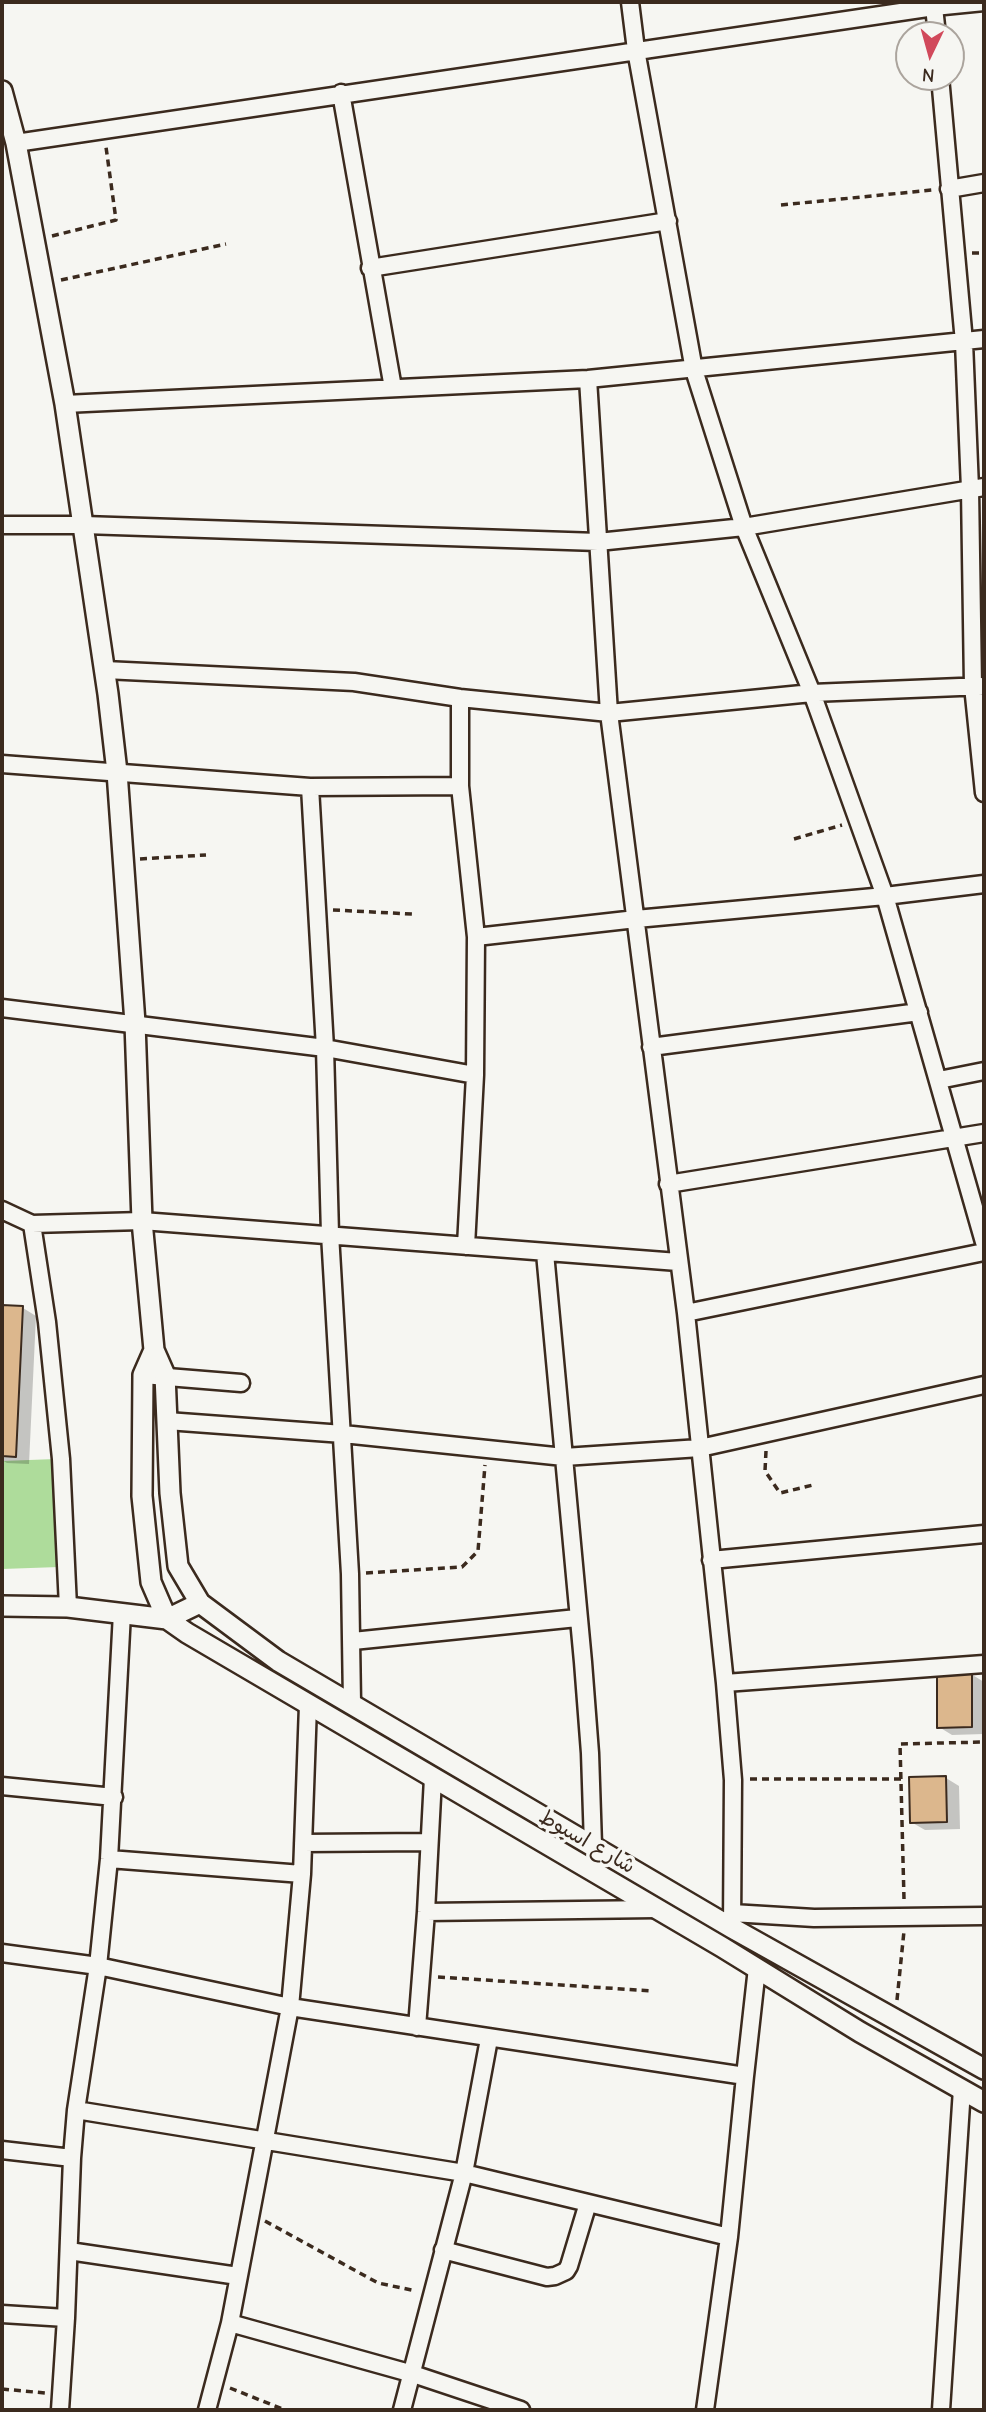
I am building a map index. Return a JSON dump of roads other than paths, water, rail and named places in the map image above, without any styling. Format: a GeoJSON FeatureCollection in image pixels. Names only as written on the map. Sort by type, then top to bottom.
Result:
{"type":"FeatureCollection","features":[{"type":"Feature","properties":{"kind":"street"},"geometry":{"type":"LineString","coordinates":[[630,2],[636,50],[694,370],[744,527],[812,693],[885,896],[954,1138],[982,1223],[984,1242]]}},
{"type":"Feature","properties":{"kind":"street"},"geometry":{"type":"LineString","coordinates":[[16,143],[636,50],[984,2]]}},
{"type":"Feature","properties":{"kind":"street"},"geometry":{"type":"LineString","coordinates":[[934,7],[936,21]]}},
{"type":"Feature","properties":{"kind":"street"},"geometry":{"type":"LineString","coordinates":[[2,91],[6,117],[16,143],[65,404],[105,670],[124,860],[135,1023],[142,1221],[154,1350],[165,1376],[170,1493],[178,1566],[200,1603],[167,1619],[68,1607],[2,1606]]}},
{"type":"Feature","properties":{"kind":"street"},"geometry":{"type":"LineString","coordinates":[[941,91],[977,488],[979,686],[984,793]]}},
{"type":"Feature","properties":{"kind":"street"},"geometry":{"type":"LineString","coordinates":[[341,93],[393,388]]}},
{"type":"Feature","properties":{"kind":"street"},"geometry":{"type":"LineString","coordinates":[[949,189],[984,183]]}},
{"type":"Feature","properties":{"kind":"street"},"geometry":{"type":"LineString","coordinates":[[370,268],[668,221]]}},
{"type":"Feature","properties":{"kind":"street"},"geometry":{"type":"LineString","coordinates":[[65,404],[588,379],[984,339]]}},
{"type":"Feature","properties":{"kind":"street"},"geometry":{"type":"LineString","coordinates":[[588,379],[609,713],[686,1313],[725,1683],[733,1780],[732,1920],[984,1916]]}},
{"type":"Feature","properties":{"kind":"street"},"geometry":{"type":"LineString","coordinates":[[2,526],[84,525],[598,542],[744,527],[977,488]]}},
{"type":"Feature","properties":{"kind":"street"},"geometry":{"type":"LineString","coordinates":[[105,670],[354,682],[460,698],[609,713],[812,693],[979,686]]}},
{"type":"Feature","properties":{"kind":"street"},"geometry":{"type":"LineString","coordinates":[[460,698],[460,786],[476,937],[475,1075],[466,1246]]}},
{"type":"Feature","properties":{"kind":"street"},"geometry":{"type":"LineString","coordinates":[[2,764],[310,787],[460,786]]}},
{"type":"Feature","properties":{"kind":"street"},"geometry":{"type":"LineString","coordinates":[[310,787],[325,1048],[330,1234],[350,1574],[352,1703]]}},
{"type":"Feature","properties":{"kind":"street"},"geometry":{"type":"LineString","coordinates":[[476,937],[984,884]]}},
{"type":"Feature","properties":{"kind":"street"},"geometry":{"type":"LineString","coordinates":[[2,1007],[325,1048],[475,1075]]}},
{"type":"Feature","properties":{"kind":"street"},"geometry":{"type":"LineString","coordinates":[[651,1047],[919,1012]]}},
{"type":"Feature","properties":{"kind":"street"},"geometry":{"type":"LineString","coordinates":[[939,1080],[984,1071]]}},
{"type":"Feature","properties":{"kind":"street"},"geometry":{"type":"LineString","coordinates":[[668,1184],[984,1133]]}},
{"type":"Feature","properties":{"kind":"street"},"geometry":{"type":"LineString","coordinates":[[2,1210],[32,1224],[142,1221],[678,1262]]}},
{"type":"Feature","properties":{"kind":"street"},"geometry":{"type":"LineString","coordinates":[[32,1224],[47,1322],[61,1459],[68,1607]]}},
{"type":"Feature","properties":{"kind":"street"},"geometry":{"type":"LineString","coordinates":[[686,1313],[984,1252]]}},
{"type":"Feature","properties":{"kind":"street"},"geometry":{"type":"LineString","coordinates":[[545,1253],[590,1753],[593,1845]]}},
{"type":"Feature","properties":{"kind":"street"},"geometry":{"type":"LineString","coordinates":[[154,1350],[143,1375],[142,1496],[151,1582],[167,1619]]}},
{"type":"Feature","properties":{"kind":"street"},"geometry":{"type":"LineString","coordinates":[[143,1375],[241,1383]]}},
{"type":"Feature","properties":{"kind":"street"},"geometry":{"type":"LineString","coordinates":[[167,1421],[343,1434],[486,1451],[564,1457],[700,1448],[984,1385]]}},
{"type":"Feature","properties":{"kind":"street"},"geometry":{"type":"LineString","coordinates":[[711,1560],[984,1534]]}},
{"type":"Feature","properties":{"kind":"street"},"geometry":{"type":"LineString","coordinates":[[60,2402],[76,2110],[98,1966],[129,1613],[151,1582],[178,1566]]}},
{"type":"Feature","properties":{"kind":"street","name":"شارع اسيوط"},"geometry":{"type":"LineString","coordinates":[[200,1603],[278,1661],[593,1845],[732,1920],[896,2020],[984,2069]]}},
{"type":"Feature","properties":{"kind":"street"},"geometry":{"type":"LineString","coordinates":[[352,1641],[577,1618]]}},
{"type":"Feature","properties":{"kind":"street","name":"شارع اسيوط"},"geometry":{"type":"LineString","coordinates":[[167,1619],[308,1705],[757,1968],[860,2032],[984,2102]]}},
{"type":"Feature","properties":{"kind":"street"},"geometry":{"type":"LineString","coordinates":[[725,1683],[984,1664]]}},
{"type":"Feature","properties":{"kind":"street"},"geometry":{"type":"LineString","coordinates":[[207,2410],[230,2323],[290,2007],[302,1874],[308,1705]]}},
{"type":"Feature","properties":{"kind":"street"},"geometry":{"type":"LineString","coordinates":[[417,2026],[433,1778]]}},
{"type":"Feature","properties":{"kind":"street"},"geometry":{"type":"LineString","coordinates":[[2,1786],[114,1797]]}},
{"type":"Feature","properties":{"kind":"street"},"geometry":{"type":"LineString","coordinates":[[303,1843],[428,1842]]}},
{"type":"Feature","properties":{"kind":"street"},"geometry":{"type":"LineString","coordinates":[[109,1859],[302,1874]]}},
{"type":"Feature","properties":{"kind":"street"},"geometry":{"type":"LineString","coordinates":[[426,1912],[656,1909]]}},
{"type":"Feature","properties":{"kind":"street"},"geometry":{"type":"LineString","coordinates":[[2,1953],[98,1966],[290,2007],[745,2076]]}},
{"type":"Feature","properties":{"kind":"street"},"geometry":{"type":"LineString","coordinates":[[705,2410],[729,2237],[757,1968]]}},
{"type":"Feature","properties":{"kind":"street"},"geometry":{"type":"LineString","coordinates":[[402,2410],[464,2173],[489,2039]]}},
{"type":"Feature","properties":{"kind":"street"},"geometry":{"type":"LineString","coordinates":[[941,2410],[962,2089]]}},
{"type":"Feature","properties":{"kind":"street"},"geometry":{"type":"LineString","coordinates":[[76,2110],[464,2173],[729,2237]]}},
{"type":"Feature","properties":{"kind":"street"},"geometry":{"type":"LineString","coordinates":[[2,2150],[72,2158]]}},
{"type":"Feature","properties":{"kind":"street"},"geometry":{"type":"LineString","coordinates":[[443,2250],[547,2277],[555,2276],[566,2271],[569,2266],[588,2203]]}},
{"type":"Feature","properties":{"kind":"street"},"geometry":{"type":"LineString","coordinates":[[69,2252],[238,2276]]}},
{"type":"Feature","properties":{"kind":"street"},"geometry":{"type":"LineString","coordinates":[[2,2315],[66,2318]]}},
{"type":"Feature","properties":{"kind":"street"},"geometry":{"type":"LineString","coordinates":[[230,2323],[413,2374],[521,2410]]}}]}
